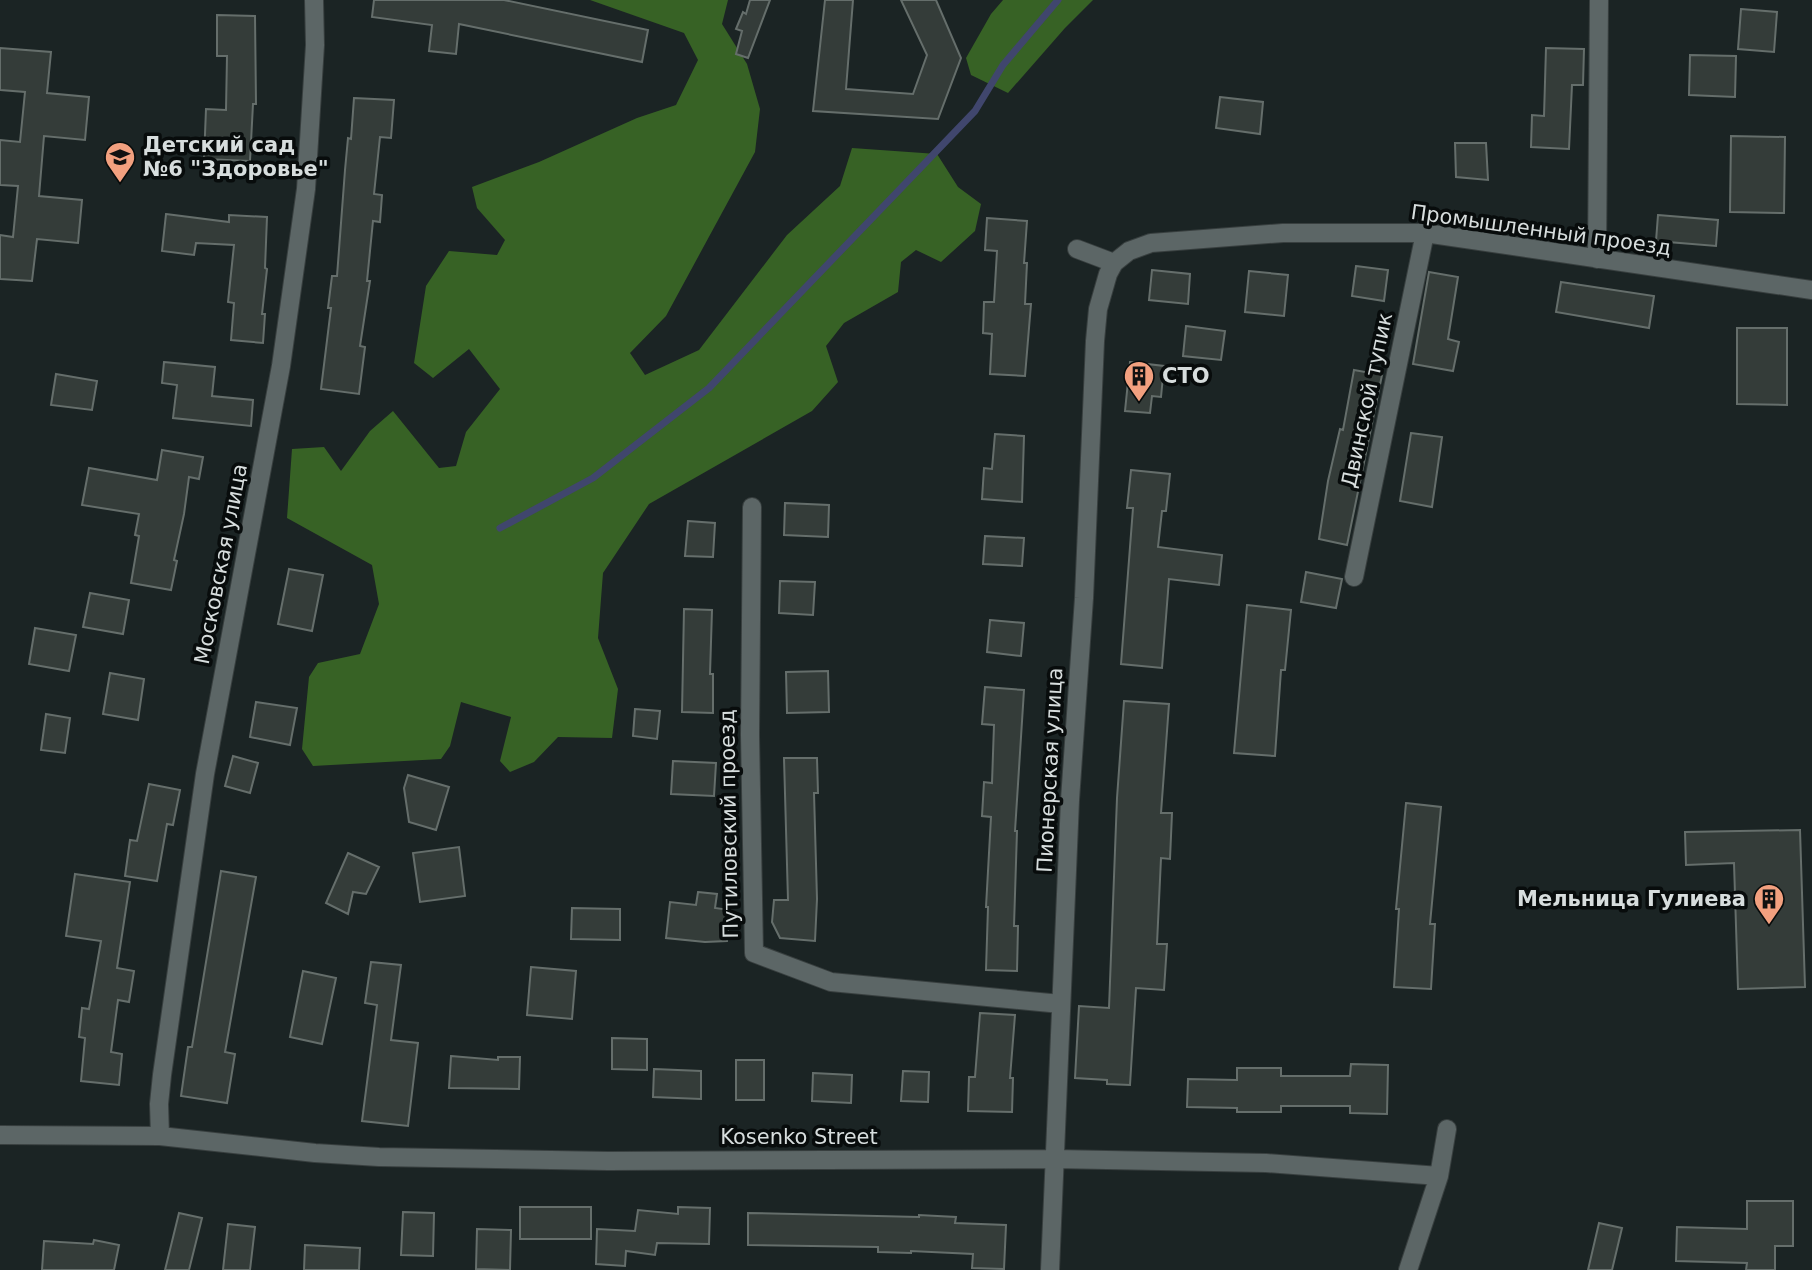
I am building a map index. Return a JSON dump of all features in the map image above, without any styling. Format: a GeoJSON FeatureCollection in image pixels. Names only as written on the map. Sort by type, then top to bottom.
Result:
{"type":"FeatureCollection","features":[{"type":"Feature","properties":{"kind":"street","name":"Московская улица"},"geometry":{"type":"LineString","coordinates":[[160,1136],[162,1075],[205,774],[281,366],[306,189],[315,45],[314,0]]}},
{"type":"Feature","properties":{"kind":"street"},"geometry":{"type":"LineString","coordinates":[[1597,259],[1600,0]]}},
{"type":"Feature","properties":{"kind":"street","name":"Промышленный проезд"},"geometry":{"type":"LineString","coordinates":[[1111,268],[1129,251],[1151,243],[1283,233],[1425,233],[1812,290]]}},
{"type":"Feature","properties":{"kind":"street","name":"Двинской тупик"},"geometry":{"type":"LineString","coordinates":[[1354,577],[1425,233]]}},
{"type":"Feature","properties":{"kind":"street"},"geometry":{"type":"LineString","coordinates":[[1077,249],[1111,268]]}},
{"type":"Feature","properties":{"kind":"street","name":"Пионерская улица"},"geometry":{"type":"LineString","coordinates":[[1050,1270],[1095,341],[1098,309],[1111,268]]}},
{"type":"Feature","properties":{"kind":"street","name":"Путиловский проезд"},"geometry":{"type":"LineString","coordinates":[[752,507],[750,735],[754,953],[831,982],[1061,1004]]}},
{"type":"Feature","properties":{"kind":"street"},"geometry":{"type":"LineString","coordinates":[[1408,1270],[1439,1176],[1447,1129]]}},
{"type":"Feature","properties":{"kind":"street","name":"Kosenko Street"},"geometry":{"type":"LineString","coordinates":[[0,1135],[160,1136],[315,1153],[392,1157],[608,1161],[1054,1159],[1266,1163],[1439,1176]]}},
{"type":"Feature","properties":{"kind":"green space"},"geometry":{"type":"Polygon","coordinates":[[[590,0],[728,0],[722,24],[747,64],[760,109],[755,152],[666,316],[630,353],[645,375],[699,350],[787,235],[840,186],[852,148],[937,154],[958,187],[981,204],[975,231],[941,262],[916,250],[901,262],[898,292],[844,323],[826,346],[838,382],[812,411],[649,504],[603,573],[598,638],[618,689],[612,738],[558,737],[534,762],[510,772],[500,761],[511,717],[461,702],[450,746],[441,759],[313,766],[302,749],[309,677],[318,663],[360,654],[379,604],[372,565],[287,518],[292,449],[324,447],[341,471],[370,431],[393,411],[439,468],[456,466],[466,432],[500,389],[469,349],[433,378],[414,363],[426,286],[449,251],[497,255],[505,240],[477,208],[472,187],[539,162],[637,118],[676,105],[698,60],[684,33],[590,0]]]}},
{"type":"Feature","properties":{"kind":"green space"},"geometry":{"type":"Polygon","coordinates":[[[1003,0],[1093,0],[1008,93],[971,75],[966,58],[991,14],[1003,0]]]}},
{"type":"Feature","properties":{"kind":"building"},"geometry":{"type":"Polygon","coordinates":[[[374,0],[504,0],[648,30],[642,62],[459,24],[456,54],[429,51],[432,25],[372,17],[374,0]]]}},
{"type":"Feature","properties":{"kind":"building"},"geometry":{"type":"Polygon","coordinates":[[[750,0],[770,0],[748,58],[736,54],[742,31],[736,29],[743,12],[746,14],[750,0]]]}},
{"type":"Feature","properties":{"kind":"building"},"geometry":{"type":"Polygon","coordinates":[[[825,0],[853,0],[846,89],[913,94],[927,55],[901,0],[936,0],[961,58],[938,119],[813,111],[825,0]]]}},
{"type":"Feature","properties":{"kind":"building"},"geometry":{"type":"Polygon","coordinates":[[[1741,9],[1777,12],[1774,52],[1738,49],[1741,9]]]}},
{"type":"Feature","properties":{"kind":"building"},"geometry":{"type":"Polygon","coordinates":[[[217,15],[255,16],[256,104],[253,104],[250,161],[204,159],[206,109],[226,110],[227,56],[217,56],[217,15]]]}},
{"type":"Feature","properties":{"kind":"building"},"geometry":{"type":"Polygon","coordinates":[[[0,48],[51,52],[47,93],[89,97],[85,140],[44,136],[39,196],[82,200],[78,243],[37,239],[32,281],[0,279],[0,235],[13,237],[18,186],[0,185],[0,140],[20,142],[25,92],[0,90],[0,48]]]}},
{"type":"Feature","properties":{"kind":"building"},"geometry":{"type":"Polygon","coordinates":[[[1546,48],[1584,49],[1583,85],[1572,85],[1569,149],[1531,147],[1532,115],[1544,116],[1546,48]]]}},
{"type":"Feature","properties":{"kind":"building"},"geometry":{"type":"Polygon","coordinates":[[[1690,55],[1736,56],[1735,97],[1689,95],[1690,55]]]}},
{"type":"Feature","properties":{"kind":"building"},"geometry":{"type":"Polygon","coordinates":[[[1220,97],[1263,102],[1260,134],[1216,128],[1220,97]]]}},
{"type":"Feature","properties":{"kind":"building"},"geometry":{"type":"Polygon","coordinates":[[[354,98],[394,100],[391,138],[380,137],[374,194],[382,195],[380,222],[373,221],[367,281],[370,281],[360,346],[365,347],[359,394],[321,389],[331,308],[328,308],[332,276],[337,276],[348,138],[351,139],[354,98]]]}},
{"type":"Feature","properties":{"kind":"building"},"geometry":{"type":"Polygon","coordinates":[[[1731,136],[1785,137],[1784,213],[1730,212],[1731,136]]]}},
{"type":"Feature","properties":{"kind":"building"},"geometry":{"type":"Polygon","coordinates":[[[1455,143],[1486,143],[1488,180],[1456,177],[1455,143]]]}},
{"type":"Feature","properties":{"kind":"building"},"geometry":{"type":"Polygon","coordinates":[[[166,214],[229,222],[229,215],[267,217],[263,343],[231,340],[234,303],[228,302],[234,245],[196,243],[194,255],[162,251],[166,214]]]}},
{"type":"Feature","properties":{"kind":"building"},"geometry":{"type":"Polygon","coordinates":[[[1658,215],[1718,220],[1716,246],[1656,241],[1658,215]]]}},
{"type":"Feature","properties":{"kind":"building"},"geometry":{"type":"Polygon","coordinates":[[[987,218],[1027,221],[1025,304],[1031,304],[1025,376],[990,374],[992,334],[983,333],[984,302],[994,302],[997,251],[985,250],[987,218]]]}},
{"type":"Feature","properties":{"kind":"building"},"geometry":{"type":"Polygon","coordinates":[[[1356,266],[1388,270],[1384,301],[1352,296],[1356,266]]]}},
{"type":"Feature","properties":{"kind":"building"},"geometry":{"type":"Polygon","coordinates":[[[1152,270],[1190,274],[1188,304],[1149,300],[1152,270]]]}},
{"type":"Feature","properties":{"kind":"building"},"geometry":{"type":"Polygon","coordinates":[[[1249,271],[1288,275],[1284,316],[1245,312],[1249,271]]]}},
{"type":"Feature","properties":{"kind":"building"},"geometry":{"type":"Polygon","coordinates":[[[1429,272],[1458,277],[1448,339],[1459,342],[1453,371],[1413,364],[1429,272]]]}},
{"type":"Feature","properties":{"kind":"building"},"geometry":{"type":"Polygon","coordinates":[[[1561,282],[1654,296],[1649,328],[1556,312],[1561,282]]]}},
{"type":"Feature","properties":{"kind":"building"},"geometry":{"type":"Polygon","coordinates":[[[1186,326],[1225,331],[1221,360],[1183,356],[1186,326]]]}},
{"type":"Feature","properties":{"kind":"building"},"geometry":{"type":"Polygon","coordinates":[[[1737,328],[1787,328],[1787,405],[1737,404],[1737,328]]]}},
{"type":"Feature","properties":{"kind":"building"},"geometry":{"type":"Polygon","coordinates":[[[164,362],[215,367],[212,396],[253,400],[251,426],[173,418],[177,385],[162,383],[164,362]]]}},
{"type":"Feature","properties":{"kind":"building"},"geometry":{"type":"Polygon","coordinates":[[[1130,362],[1164,366],[1161,397],[1152,396],[1150,413],[1125,411],[1130,362]]]}},
{"type":"Feature","properties":{"kind":"building"},"geometry":{"type":"Polygon","coordinates":[[[1354,370],[1382,375],[1347,545],[1319,539],[1328,481],[1340,429],[1343,430],[1354,370]]]}},
{"type":"Feature","properties":{"kind":"building"},"geometry":{"type":"Polygon","coordinates":[[[56,374],[97,381],[92,410],[51,405],[56,374]]]}},
{"type":"Feature","properties":{"kind":"building"},"geometry":{"type":"Polygon","coordinates":[[[1411,433],[1442,437],[1432,507],[1400,501],[1411,433]]]}},
{"type":"Feature","properties":{"kind":"building"},"geometry":{"type":"Polygon","coordinates":[[[995,434],[1024,436],[1022,502],[982,499],[984,468],[992,469],[995,434]]]}},
{"type":"Feature","properties":{"kind":"building"},"geometry":{"type":"Polygon","coordinates":[[[162,450],[203,457],[199,479],[189,477],[171,590],[131,583],[139,536],[135,535],[139,514],[82,505],[89,468],[157,480],[162,450]]]}},
{"type":"Feature","properties":{"kind":"building"},"geometry":{"type":"Polygon","coordinates":[[[1131,470],[1170,474],[1158,547],[1222,555],[1219,585],[1169,579],[1162,668],[1121,664],[1133,508],[1127,508],[1131,470]]]}},
{"type":"Feature","properties":{"kind":"building"},"geometry":{"type":"Polygon","coordinates":[[[785,503],[829,505],[828,537],[784,535],[785,503]]]}},
{"type":"Feature","properties":{"kind":"building"},"geometry":{"type":"Polygon","coordinates":[[[688,521],[715,523],[713,557],[685,556],[688,521]]]}},
{"type":"Feature","properties":{"kind":"building"},"geometry":{"type":"Polygon","coordinates":[[[985,536],[1024,538],[1022,566],[983,564],[985,536]]]}},
{"type":"Feature","properties":{"kind":"building"},"geometry":{"type":"Polygon","coordinates":[[[289,569],[323,575],[312,631],[278,624],[289,569]]]}},
{"type":"Feature","properties":{"kind":"building"},"geometry":{"type":"Polygon","coordinates":[[[1306,572],[1342,579],[1336,608],[1301,602],[1306,572]]]}},
{"type":"Feature","properties":{"kind":"building"},"geometry":{"type":"Polygon","coordinates":[[[780,581],[815,582],[813,615],[779,613],[780,581]]]}},
{"type":"Feature","properties":{"kind":"building"},"geometry":{"type":"Polygon","coordinates":[[[90,593],[129,600],[123,634],[83,627],[90,593]]]}},
{"type":"Feature","properties":{"kind":"building"},"geometry":{"type":"Polygon","coordinates":[[[1247,605],[1291,610],[1285,670],[1281,670],[1275,756],[1234,753],[1247,605]]]}},
{"type":"Feature","properties":{"kind":"building"},"geometry":{"type":"Polygon","coordinates":[[[684,609],[712,610],[710,674],[713,674],[713,713],[682,712],[684,609]]]}},
{"type":"Feature","properties":{"kind":"building"},"geometry":{"type":"Polygon","coordinates":[[[990,620],[1024,623],[1021,656],[987,652],[990,620]]]}},
{"type":"Feature","properties":{"kind":"building"},"geometry":{"type":"Polygon","coordinates":[[[35,628],[76,635],[69,671],[29,664],[35,628]]]}},
{"type":"Feature","properties":{"kind":"building"},"geometry":{"type":"Polygon","coordinates":[[[828,671],[829,712],[787,713],[786,672],[828,671]]]}},
{"type":"Feature","properties":{"kind":"building"},"geometry":{"type":"Polygon","coordinates":[[[110,673],[144,679],[138,720],[103,714],[110,673]]]}},
{"type":"Feature","properties":{"kind":"building"},"geometry":{"type":"Polygon","coordinates":[[[985,687],[1024,690],[1015,831],[1014,926],[1018,926],[1017,971],[986,970],[991,817],[982,816],[984,782],[992,783],[994,725],[982,724],[985,687]]]}},
{"type":"Feature","properties":{"kind":"building"},"geometry":{"type":"Polygon","coordinates":[[[1124,701],[1169,704],[1161,813],[1172,813],[1170,859],[1161,858],[1157,944],[1167,944],[1164,990],[1136,988],[1130,1085],[1075,1078],[1079,1006],[1109,1008],[1117,798],[1124,701]]]}},
{"type":"Feature","properties":{"kind":"building"},"geometry":{"type":"Polygon","coordinates":[[[256,702],[297,708],[290,745],[250,737],[256,702]]]}},
{"type":"Feature","properties":{"kind":"building"},"geometry":{"type":"Polygon","coordinates":[[[635,709],[660,711],[657,739],[633,736],[635,709]]]}},
{"type":"Feature","properties":{"kind":"building"},"geometry":{"type":"Polygon","coordinates":[[[46,714],[70,718],[65,753],[41,750],[46,714]]]}},
{"type":"Feature","properties":{"kind":"building"},"geometry":{"type":"Polygon","coordinates":[[[233,756],[258,763],[250,793],[225,786],[233,756]]]}},
{"type":"Feature","properties":{"kind":"building"},"geometry":{"type":"Polygon","coordinates":[[[784,758],[817,758],[818,793],[814,793],[817,899],[815,941],[780,938],[772,922],[774,900],[788,900],[784,758]]]}},
{"type":"Feature","properties":{"kind":"building"},"geometry":{"type":"Polygon","coordinates":[[[673,761],[716,763],[714,796],[671,794],[673,761]]]}},
{"type":"Feature","properties":{"kind":"building"},"geometry":{"type":"Polygon","coordinates":[[[408,775],[449,787],[436,830],[409,822],[404,788],[408,775]]]}},
{"type":"Feature","properties":{"kind":"building"},"geometry":{"type":"Polygon","coordinates":[[[149,784],[180,790],[173,825],[167,824],[157,881],[125,876],[130,840],[137,841],[149,784]]]}},
{"type":"Feature","properties":{"kind":"building"},"geometry":{"type":"Polygon","coordinates":[[[1406,803],[1441,807],[1430,924],[1435,924],[1431,989],[1394,987],[1399,909],[1396,909],[1406,803]]]}},
{"type":"Feature","properties":{"kind":"building","name":"Мельница Гулиева"},"geometry":{"type":"Polygon","coordinates":[[[1800,830],[1805,987],[1738,989],[1734,863],[1686,865],[1685,832],[1800,830]]]}},
{"type":"Feature","properties":{"kind":"building"},"geometry":{"type":"Polygon","coordinates":[[[459,847],[465,896],[420,902],[413,853],[459,847]]]}},
{"type":"Feature","properties":{"kind":"building"},"geometry":{"type":"Polygon","coordinates":[[[348,853],[379,867],[366,894],[353,892],[348,914],[326,903],[348,853]]]}},
{"type":"Feature","properties":{"kind":"building"},"geometry":{"type":"Polygon","coordinates":[[[221,871],[256,877],[225,1052],[235,1054],[227,1103],[181,1096],[188,1047],[192,1047],[221,871]]]}},
{"type":"Feature","properties":{"kind":"building"},"geometry":{"type":"Polygon","coordinates":[[[75,874],[130,882],[117,968],[134,971],[129,1002],[118,1000],[111,1052],[122,1054],[119,1085],[81,1081],[85,1038],[79,1037],[82,1008],[89,1009],[101,941],[66,936],[75,874]]]}},
{"type":"Feature","properties":{"kind":"building"},"geometry":{"type":"Polygon","coordinates":[[[698,892],[717,894],[715,908],[730,910],[727,941],[666,938],[670,902],[696,905],[698,892]]]}},
{"type":"Feature","properties":{"kind":"building"},"geometry":{"type":"Polygon","coordinates":[[[572,908],[620,909],[620,940],[571,939],[572,908]]]}},
{"type":"Feature","properties":{"kind":"building"},"geometry":{"type":"Polygon","coordinates":[[[371,962],[401,965],[391,1040],[418,1043],[408,1126],[362,1121],[377,1005],[365,1003],[371,962]]]}},
{"type":"Feature","properties":{"kind":"building"},"geometry":{"type":"Polygon","coordinates":[[[531,967],[576,971],[572,1019],[527,1015],[531,967]]]}},
{"type":"Feature","properties":{"kind":"building"},"geometry":{"type":"Polygon","coordinates":[[[303,971],[336,978],[322,1044],[290,1037],[303,971]]]}},
{"type":"Feature","properties":{"kind":"building"},"geometry":{"type":"Polygon","coordinates":[[[980,1013],[1015,1015],[1010,1078],[1013,1078],[1012,1112],[968,1111],[969,1077],[975,1077],[980,1013]]]}},
{"type":"Feature","properties":{"kind":"building"},"geometry":{"type":"Polygon","coordinates":[[[612,1038],[647,1039],[647,1070],[612,1069],[612,1038]]]}},
{"type":"Feature","properties":{"kind":"building"},"geometry":{"type":"Polygon","coordinates":[[[451,1056],[498,1060],[498,1057],[520,1057],[519,1089],[449,1088],[451,1056]]]}},
{"type":"Feature","properties":{"kind":"building"},"geometry":{"type":"Polygon","coordinates":[[[736,1060],[764,1060],[764,1100],[736,1100],[736,1060]]]}},
{"type":"Feature","properties":{"kind":"building"},"geometry":{"type":"Polygon","coordinates":[[[1351,1064],[1388,1065],[1387,1114],[1350,1113],[1350,1106],[1281,1106],[1281,1112],[1237,1112],[1237,1108],[1187,1107],[1188,1079],[1237,1080],[1237,1068],[1281,1068],[1281,1076],[1350,1076],[1351,1064]]]}},
{"type":"Feature","properties":{"kind":"building"},"geometry":{"type":"Polygon","coordinates":[[[654,1069],[701,1071],[701,1099],[653,1097],[654,1069]]]}},
{"type":"Feature","properties":{"kind":"building"},"geometry":{"type":"Polygon","coordinates":[[[903,1071],[929,1072],[928,1102],[901,1101],[903,1071]]]}},
{"type":"Feature","properties":{"kind":"building"},"geometry":{"type":"Polygon","coordinates":[[[813,1073],[852,1075],[851,1103],[812,1101],[813,1073]]]}},
{"type":"Feature","properties":{"kind":"building"},"geometry":{"type":"Polygon","coordinates":[[[1747,1201],[1793,1201],[1793,1246],[1775,1246],[1775,1270],[1746,1270],[1747,1263],[1676,1261],[1677,1227],[1747,1229],[1747,1201]]]}},
{"type":"Feature","properties":{"kind":"building"},"geometry":{"type":"Polygon","coordinates":[[[520,1207],[591,1207],[591,1239],[520,1239],[520,1207]]]}},
{"type":"Feature","properties":{"kind":"building"},"geometry":{"type":"Polygon","coordinates":[[[678,1207],[710,1208],[709,1244],[657,1243],[655,1255],[626,1251],[625,1266],[596,1264],[597,1229],[635,1231],[638,1210],[678,1214],[678,1207]]]}},
{"type":"Feature","properties":{"kind":"building"},"geometry":{"type":"Polygon","coordinates":[[[403,1212],[434,1213],[433,1256],[401,1255],[403,1212]]]}},
{"type":"Feature","properties":{"kind":"building"},"geometry":{"type":"Polygon","coordinates":[[[179,1213],[202,1218],[189,1270],[165,1270],[179,1213]]]}},
{"type":"Feature","properties":{"kind":"building"},"geometry":{"type":"Polygon","coordinates":[[[748,1213],[919,1215],[956,1217],[955,1223],[1006,1225],[1004,1269],[972,1268],[973,1254],[878,1252],[878,1247],[748,1245],[748,1213]]]}},
{"type":"Feature","properties":{"kind":"building"},"geometry":{"type":"Polygon","coordinates":[[[1599,1223],[1622,1228],[1612,1270],[1588,1270],[1599,1223]]]}},
{"type":"Feature","properties":{"kind":"building"},"geometry":{"type":"Polygon","coordinates":[[[228,1224],[255,1227],[250,1270],[223,1270],[228,1224]]]}},
{"type":"Feature","properties":{"kind":"building"},"geometry":{"type":"Polygon","coordinates":[[[477,1229],[511,1230],[510,1270],[476,1269],[477,1229]]]}},
{"type":"Feature","properties":{"kind":"building"},"geometry":{"type":"Polygon","coordinates":[[[94,1240],[119,1245],[114,1270],[42,1270],[44,1241],[93,1244],[94,1240]]]}},
{"type":"Feature","properties":{"kind":"building"},"geometry":{"type":"Polygon","coordinates":[[[305,1245],[360,1248],[359,1270],[304,1270],[305,1245]]]}},
{"type":"Feature","properties":{"kind":"waterway"},"geometry":{"type":"LineString","coordinates":[[500,528],[593,478],[709,388],[975,111],[1003,65],[1058,0]]}},
{"type":"Feature","properties":{"kind":"place","name":"Детский сад №6 \"Здоровье\""},"geometry":{"type":"Point","coordinates":[120,184]}},
{"type":"Feature","properties":{"kind":"place","name":"СТО"},"geometry":{"type":"Point","coordinates":[1139,403]}},
{"type":"Feature","properties":{"kind":"place","name":"Мельница Гулиева"},"geometry":{"type":"Point","coordinates":[1769,926]}}]}
